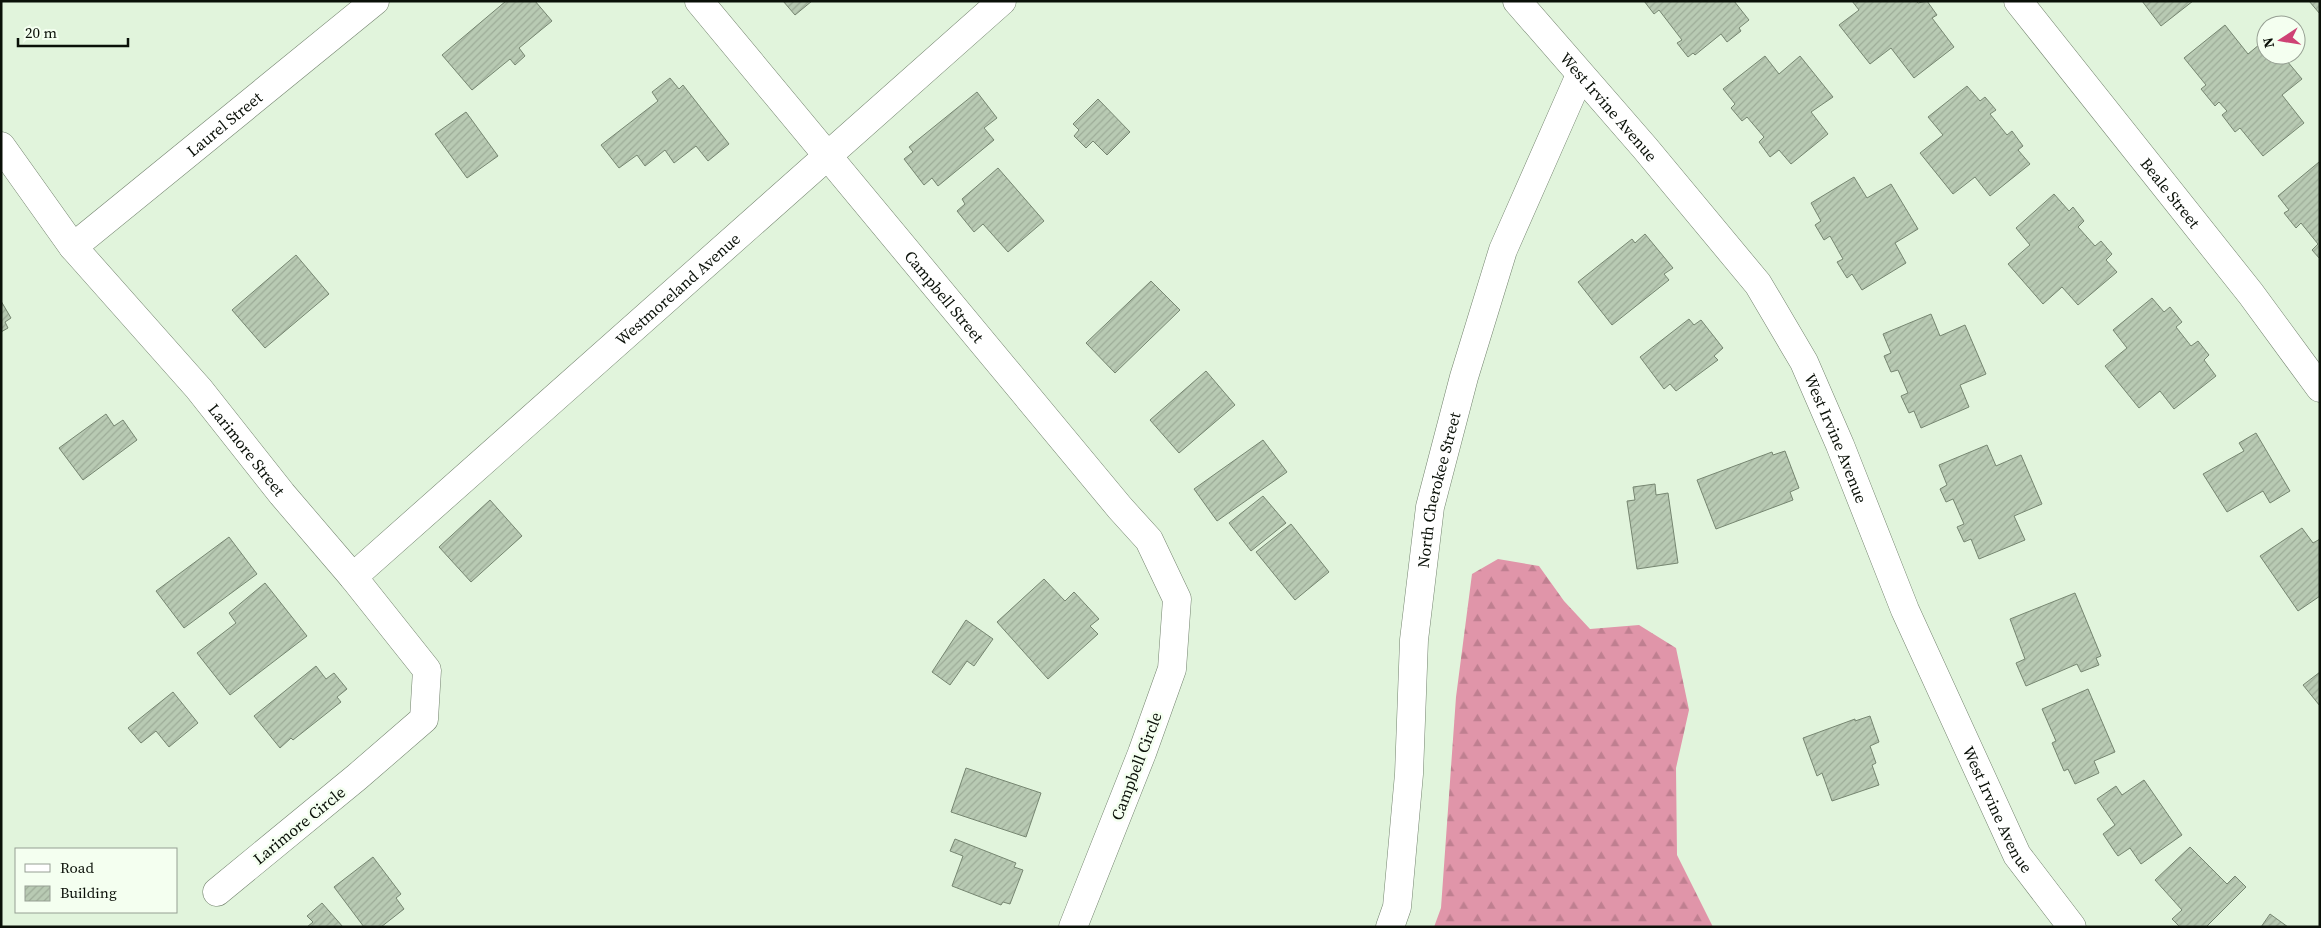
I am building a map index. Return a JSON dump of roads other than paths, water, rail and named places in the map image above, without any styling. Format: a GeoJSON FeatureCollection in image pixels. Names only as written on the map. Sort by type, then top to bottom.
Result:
{"type":"FeatureCollection","features":[{"type":"Feature","properties":{"kind":"street","name":"Laurel Street"},"geometry":{"type":"LineString","coordinates":[[73,247],[375,1]]}},
{"type":"Feature","properties":{"kind":"street","name":"Campbell Street"},"geometry":{"type":"LineString","coordinates":[[699,1],[1120,508],[1149,540],[1177,599]]}},
{"type":"Feature","properties":{"kind":"street","name":"Westmoreland Avenue"},"geometry":{"type":"LineString","coordinates":[[353,577],[1002,1]]}},
{"type":"Feature","properties":{"kind":"street","name":"Beale Street"},"geometry":{"type":"LineString","coordinates":[[2018,1],[2252,294],[2320,388]]}},
{"type":"Feature","properties":{"kind":"street","name":"West Irvine Avenue"},"geometry":{"type":"LineString","coordinates":[[1524,4],[1580,75],[1758,284],[1804,362],[1840,445],[1905,610],[2017,855],[2072,927]]}},
{"type":"Feature","properties":{"kind":"street","name":"North Cherokee Street"},"geometry":{"type":"LineString","coordinates":[[1390,927],[1397,907],[1409,774],[1414,640],[1430,507],[1464,377],[1504,250],[1580,75]]}},
{"type":"Feature","properties":{"kind":"street","name":"Larimore Street"},"geometry":{"type":"LineString","coordinates":[[1,146],[73,247],[198,389],[427,670],[424,718],[380,757]]}},
{"type":"Feature","properties":{"kind":"street","name":"Campbell Circle"},"geometry":{"type":"LineString","coordinates":[[1073,927],[1142,753],[1172,669],[1177,599]]}},
{"type":"Feature","properties":{"kind":"street","name":"Larimore Circle"},"geometry":{"type":"LineString","coordinates":[[217,892],[380,757]]}}]}
